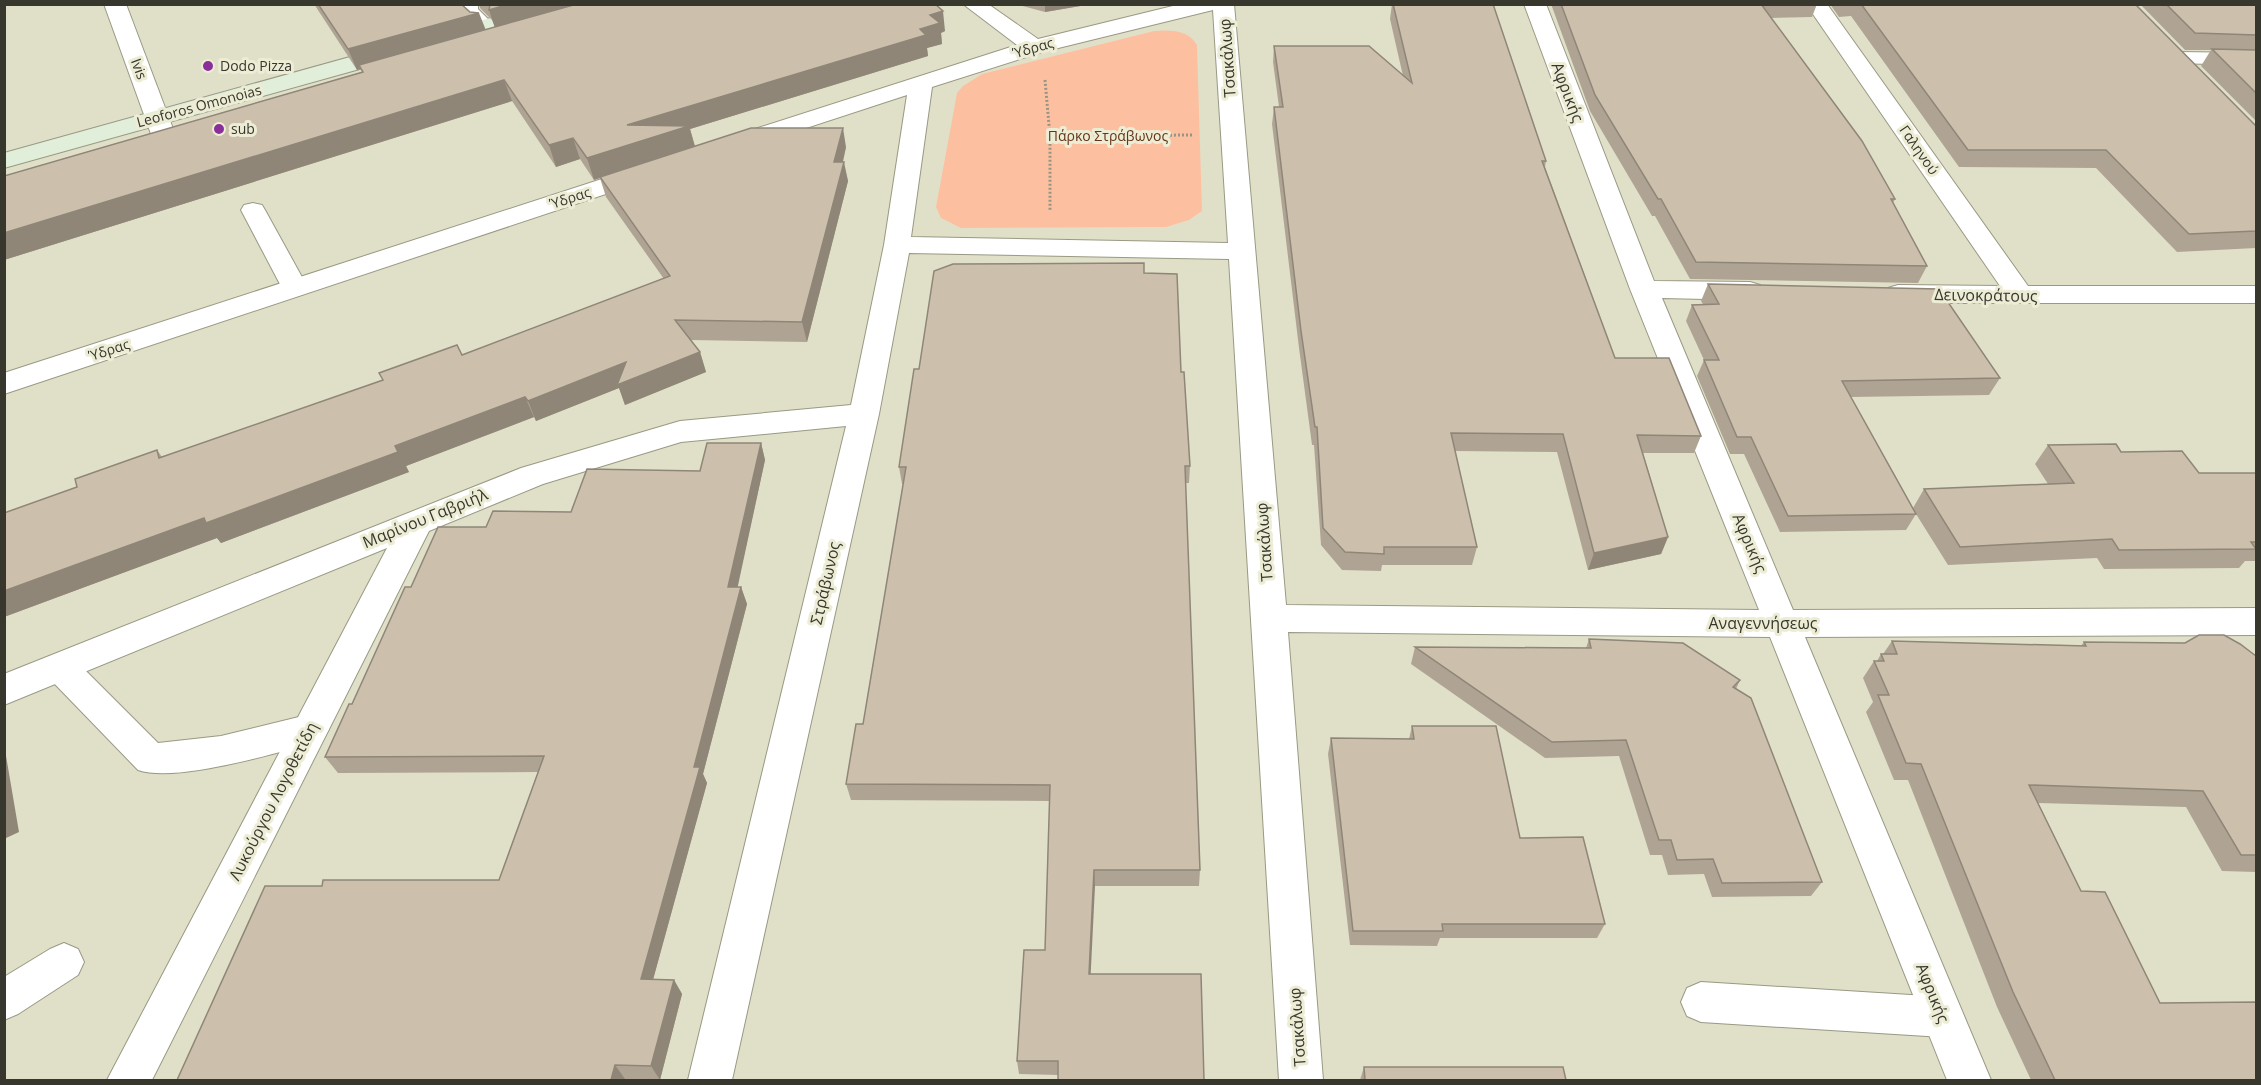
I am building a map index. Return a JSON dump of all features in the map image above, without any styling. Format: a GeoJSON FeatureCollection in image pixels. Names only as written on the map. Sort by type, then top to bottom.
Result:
{"type":"FeatureCollection","features":[{"type":"Feature","properties":{"kind":"main road","name":"Leoforos Omonoias"},"geometry":{"type":"LineString","coordinates":[[4,181],[159,126],[567,4]]}},
{"type":"Feature","properties":{"kind":"main road","name":"Leoforos Omonoias"},"geometry":{"type":"LineString","coordinates":[[4,161],[159,126],[588,14]]}},
{"type":"Feature","properties":{"kind":"street","name":"Ivis"},"geometry":{"type":"LineString","coordinates":[[115,4],[159,126]]}},
{"type":"Feature","properties":{"kind":"street"},"geometry":{"type":"LineString","coordinates":[[973,4],[1034,47]]}},
{"type":"Feature","properties":{"kind":"street","name":"Ύδρας"},"geometry":{"type":"LineString","coordinates":[[716,150],[1034,47],[1209,4]]}},
{"type":"Feature","properties":{"kind":"street","name":"Τσακάλωφ"},"geometry":{"type":"LineString","coordinates":[[1223,4],[1270,618],[1301,1080]]}},
{"type":"Feature","properties":{"kind":"street","name":"Αφρικής"},"geometry":{"type":"LineString","coordinates":[[1535,4],[1644,290],[1969,1080]]}},
{"type":"Feature","properties":{"kind":"street","name":"Γαληνού"},"geometry":{"type":"LineString","coordinates":[[1816,4],[2021,296]]}},
{"type":"Feature","properties":{"kind":"street"},"geometry":{"type":"LineString","coordinates":[[2169,51],[2201,82]]}},
{"type":"Feature","properties":{"kind":"street","name":"Στράβωνος"},"geometry":{"type":"LineString","coordinates":[[711,1080],[864,414],[897,245],[921,82]]}},
{"type":"Feature","properties":{"kind":"street","name":"Ύδρας"},"geometry":{"type":"LineString","coordinates":[[4,384],[671,165]]}},
{"type":"Feature","properties":{"kind":"street"},"geometry":{"type":"LineString","coordinates":[[897,245],[1242,251]]}},
{"type":"Feature","properties":{"kind":"street"},"geometry":{"type":"LineString","coordinates":[[1644,290],[1774,292]]}},
{"type":"Feature","properties":{"kind":"street","name":"Δεινοκράτους"},"geometry":{"type":"LineString","coordinates":[[1868,293],[2021,296],[2256,295]]}},
{"type":"Feature","properties":{"kind":"street","name":"Μαρίνου Γαβριήλ"},"geometry":{"type":"LineString","coordinates":[[4,690],[532,476],[680,432],[864,414]]}},
{"type":"Feature","properties":{"kind":"street","name":"Λυκούργου Λογοθετίδη"},"geometry":{"type":"LineString","coordinates":[[127,1078],[417,522]]}},
{"type":"Feature","properties":{"kind":"street","name":"Αναγεννήσεως"},"geometry":{"type":"LineString","coordinates":[[1270,618],[1783,624],[2256,621]]}},
{"type":"Feature","properties":{"kind":"lane"},"geometry":{"type":"LineString","coordinates":[[468,4],[467,10],[486,27]]}},
{"type":"Feature","properties":{"kind":"lane"},"geometry":{"type":"LineString","coordinates":[[2169,51],[2256,59]]}},
{"type":"Feature","properties":{"kind":"lane"},"geometry":{"type":"LineString","coordinates":[[253,210],[295,288]]}},
{"type":"Feature","properties":{"kind":"lane"},"geometry":{"type":"LineString","coordinates":[[60,667],[151,759],[221,751],[311,729]]}},
{"type":"Feature","properties":{"kind":"lane"},"geometry":{"type":"LineString","coordinates":[[4,1000],[64,962]]}},
{"type":"Feature","properties":{"kind":"lane"},"geometry":{"type":"LineString","coordinates":[[1701,1002],[1942,1017]]}},
{"type":"Feature","properties":{"kind":"path"},"geometry":{"type":"LineString","coordinates":[[1034,47],[1043,58],[1050,136],[1047,248]]}},
{"type":"Feature","properties":{"kind":"path"},"geometry":{"type":"LineString","coordinates":[[1050,136],[1233,135]]}},
{"type":"Feature","properties":{"kind":"green space","name":"Πάρκο Στράβωνος"},"geometry":{"type":"Polygon","coordinates":[[[1154,31],[1183,33],[1197,45],[1202,211],[1189,220],[1166,227],[961,228],[941,218],[936,207],[957,93],[963,86],[982,74],[1154,31]]]}},
{"type":"Feature","properties":{"kind":"building"},"geometry":{"type":"Polygon","coordinates":[[[318,4],[461,4],[470,12],[479,13],[348,49],[318,4]]]}},
{"type":"Feature","properties":{"kind":"building"},"geometry":{"type":"Polygon","coordinates":[[[490,4],[509,4],[489,10],[490,4]]]}},
{"type":"Feature","properties":{"kind":"building"},"geometry":{"type":"Polygon","coordinates":[[[577,4],[935,4],[943,11],[930,15],[940,23],[920,29],[926,35],[627,125],[689,126],[587,158],[573,138],[549,145],[504,80],[4,233],[4,176],[363,72],[359,65],[577,4]]]}},
{"type":"Feature","properties":{"kind":"building"},"geometry":{"type":"Polygon","coordinates":[[[1393,4],[1493,4],[1546,161],[1542,161],[1615,358],[1669,358],[1701,436],[1637,435],[1668,537],[1594,553],[1563,434],[1451,433],[1477,547],[1384,547],[1384,554],[1345,552],[1323,528],[1317,427],[1315,427],[1301,331],[1274,107],[1283,107],[1274,46],[1369,46],[1412,83],[1393,4]]]}},
{"type":"Feature","properties":{"kind":"building"},"geometry":{"type":"Polygon","coordinates":[[[1561,4],[1761,4],[1862,141],[1895,199],[1891,199],[1927,266],[1696,262],[1661,199],[1658,199],[1595,95],[1561,4]]]}},
{"type":"Feature","properties":{"kind":"building"},"geometry":{"type":"Polygon","coordinates":[[[1861,4],[2135,4],[2256,126],[2256,231],[2189,234],[2106,150],[1968,150],[1861,4]]]}},
{"type":"Feature","properties":{"kind":"building"},"geometry":{"type":"Polygon","coordinates":[[[2166,4],[2256,4],[2256,35],[2195,33],[2166,4]]]}},
{"type":"Feature","properties":{"kind":"building"},"geometry":{"type":"Polygon","coordinates":[[[2212,49],[2256,50],[2256,93],[2212,49]]]}},
{"type":"Feature","properties":{"kind":"building"},"geometry":{"type":"Polygon","coordinates":[[[751,128],[843,128],[834,162],[844,162],[802,322],[675,320],[700,352],[617,385],[626,362],[528,401],[525,397],[395,446],[398,452],[206,523],[204,518],[4,591],[4,513],[77,487],[75,479],[157,450],[159,458],[383,380],[379,373],[457,345],[462,355],[670,276],[600,177],[751,128]]]}},
{"type":"Feature","properties":{"kind":"building"},"geometry":{"type":"Polygon","coordinates":[[[1144,263],[1144,273],[1177,274],[1181,372],[1184,372],[1190,466],[1185,466],[1200,870],[1094,870],[1089,974],[1201,974],[1204,1080],[1058,1080],[1058,1061],[1017,1061],[1024,950],[1045,950],[1050,785],[846,784],[856,724],[863,724],[906,467],[899,467],[914,369],[919,369],[934,271],[953,264],[1144,263]]]}},
{"type":"Feature","properties":{"kind":"building"},"geometry":{"type":"Polygon","coordinates":[[[1708,284],[1939,289],[2000,378],[1842,381],[1916,514],[1788,516],[1751,437],[1737,437],[1704,360],[1719,360],[1692,305],[1719,304],[1708,284]]]}},
{"type":"Feature","properties":{"kind":"building"},"geometry":{"type":"Polygon","coordinates":[[[707,443],[761,443],[728,587],[741,587],[694,767],[700,767],[641,979],[674,980],[651,1066],[615,1065],[611,1080],[177,1080],[265,886],[322,886],[323,880],[499,880],[544,756],[325,757],[349,704],[352,704],[405,587],[411,587],[438,527],[486,527],[493,511],[571,512],[587,469],[700,471],[707,443]]]}},
{"type":"Feature","properties":{"kind":"building"},"geometry":{"type":"Polygon","coordinates":[[[2116,444],[2121,452],[2182,451],[2199,473],[2256,473],[2256,542],[2251,542],[2256,549],[2119,550],[2112,539],[1960,547],[1924,489],[2074,483],[2048,445],[2116,444]]]}},
{"type":"Feature","properties":{"kind":"building"},"geometry":{"type":"Polygon","coordinates":[[[2199,635],[2224,635],[2256,656],[2256,855],[2241,855],[2203,791],[2029,785],[2081,891],[2105,892],[2160,1003],[2256,1002],[2256,1080],[2055,1080],[2013,992],[1921,764],[1906,763],[1878,695],[1889,695],[1874,661],[1884,661],[1881,654],[1897,654],[1892,641],[2086,646],[2084,642],[2185,643],[2199,635]]]}},
{"type":"Feature","properties":{"kind":"building"},"geometry":{"type":"Polygon","coordinates":[[[1589,639],[1683,643],[1740,680],[1733,687],[1751,698],[1822,882],[1722,883],[1713,859],[1677,860],[1671,840],[1659,840],[1626,740],[1552,742],[1415,647],[1591,648],[1589,639]]]}},
{"type":"Feature","properties":{"kind":"building"},"geometry":{"type":"Polygon","coordinates":[[[1412,726],[1496,726],[1520,838],[1583,837],[1605,924],[1442,924],[1443,931],[1353,931],[1331,738],[1414,739],[1412,726]]]}},
{"type":"Feature","properties":{"kind":"building"},"geometry":{"type":"Polygon","coordinates":[[[1364,1067],[1563,1067],[1566,1080],[1365,1080],[1364,1067]]]}},
{"type":"Feature","properties":{"kind":"place","name":"Dodo Pizza"},"geometry":{"type":"Point","coordinates":[208,66]}},
{"type":"Feature","properties":{"kind":"place","name":"sub"},"geometry":{"type":"Point","coordinates":[219,129]}}]}
